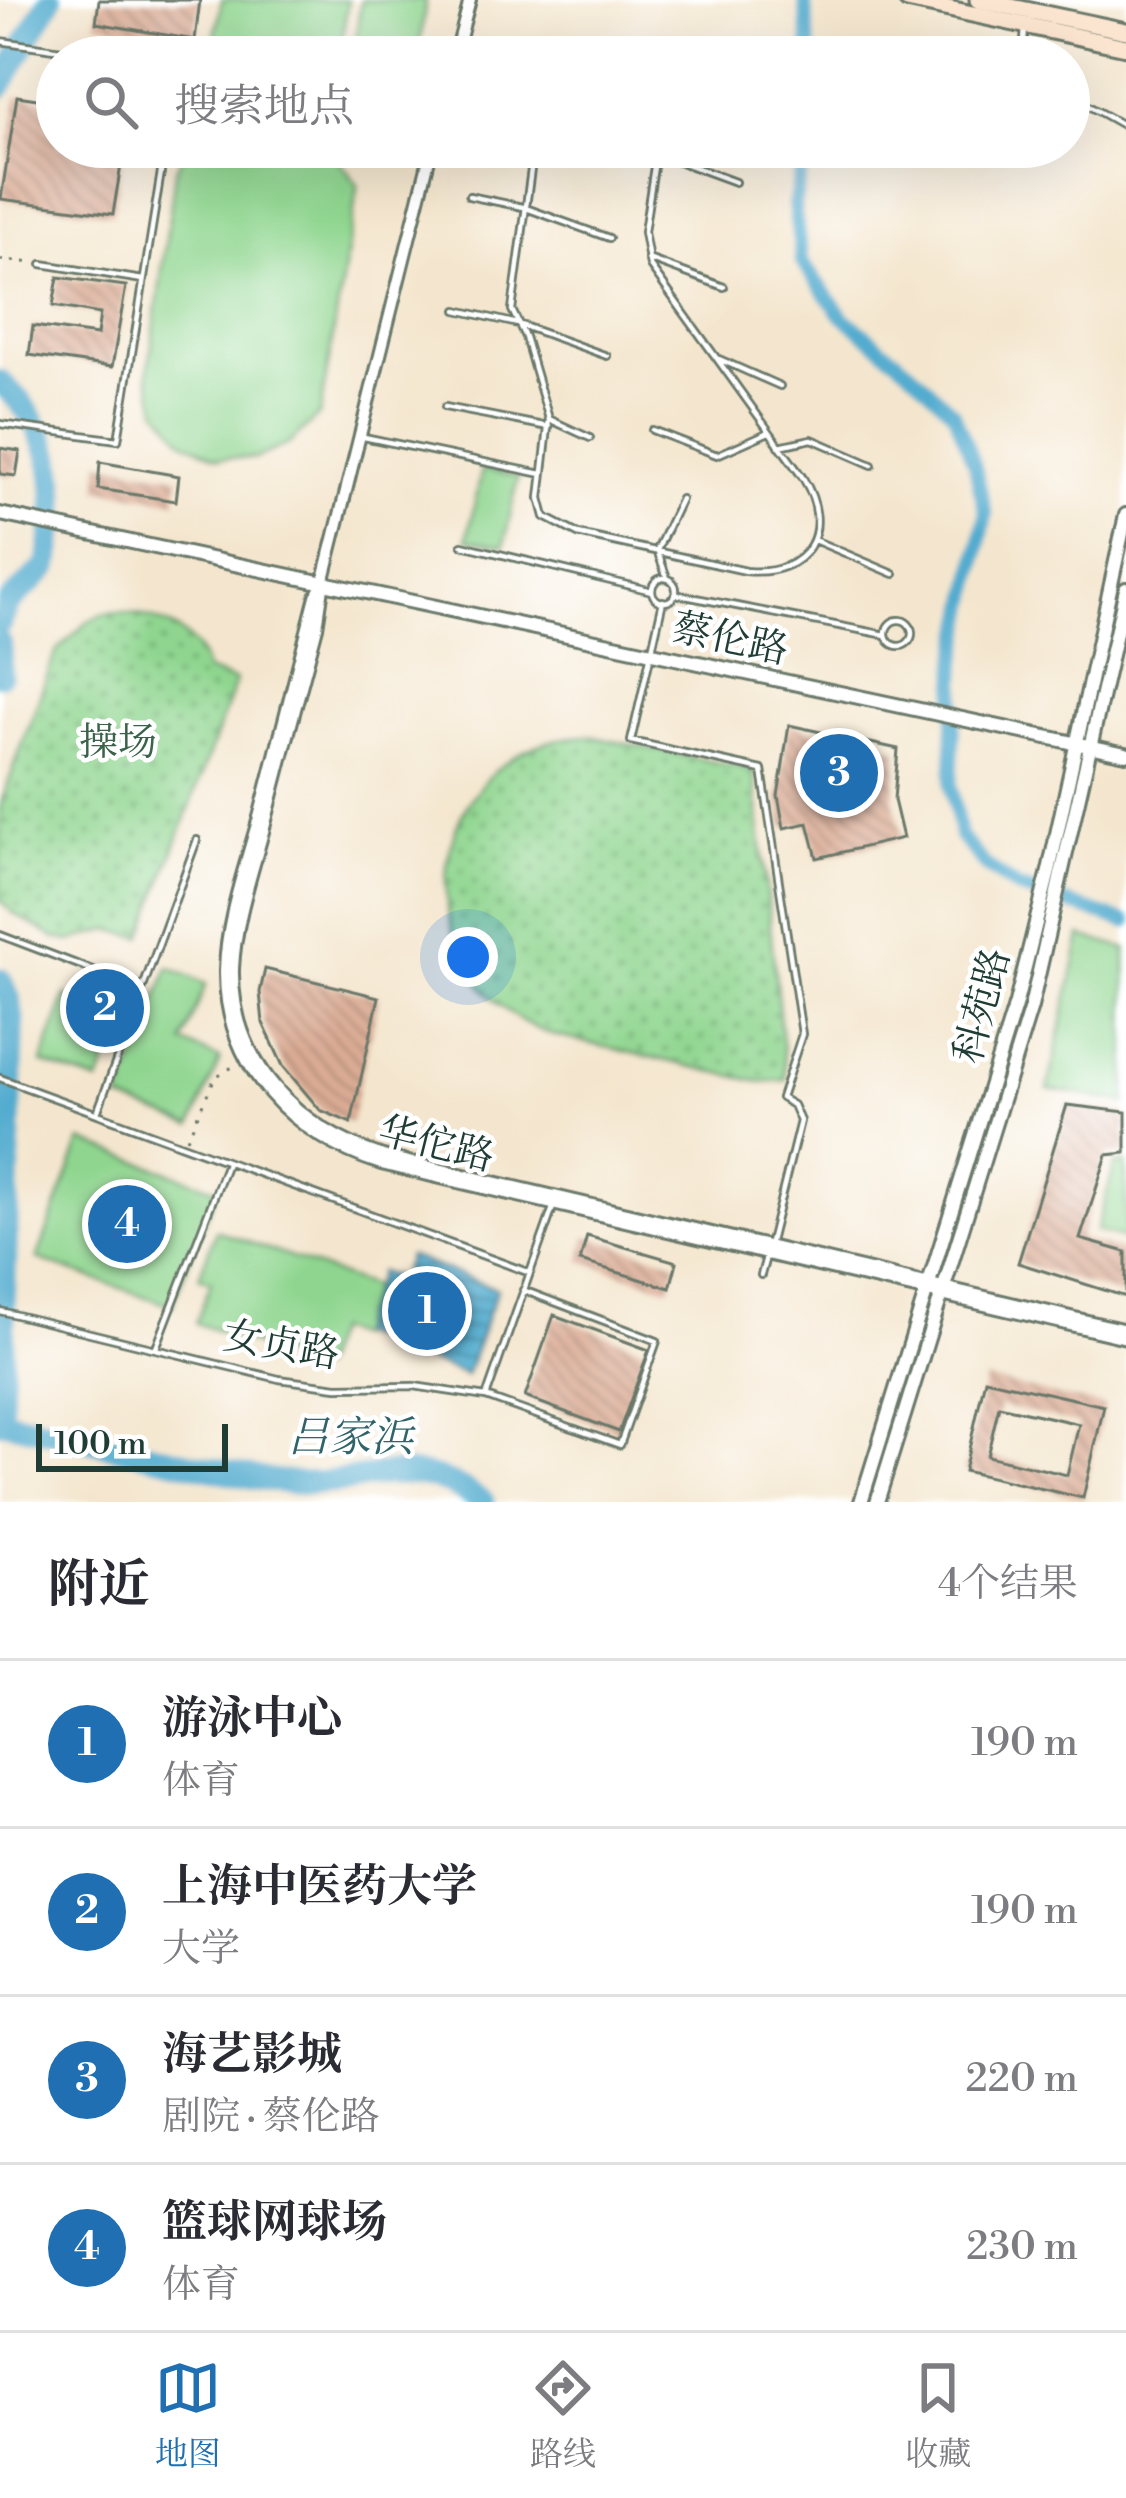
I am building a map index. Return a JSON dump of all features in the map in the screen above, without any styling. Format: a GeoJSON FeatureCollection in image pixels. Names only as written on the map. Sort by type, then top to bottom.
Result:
{"type":"FeatureCollection","features":[{"type":"Feature","properties":{"kind":"main road"},"geometry":{"type":"LineString","coordinates":[[908,0],[1076,36]]}},
{"type":"Feature","properties":{"kind":"main road"},"geometry":{"type":"LineString","coordinates":[[978,0],[1046,7],[1126,32]]}},
{"type":"Feature","properties":{"kind":"main road"},"geometry":{"type":"LineString","coordinates":[[1090,39],[1126,47]]}},
{"type":"Feature","properties":{"kind":"street"},"geometry":{"type":"LineString","coordinates":[[461,36],[470,0]]}},
{"type":"Feature","properties":{"kind":"street","name":"华佗路"},"geometry":{"type":"LineString","coordinates":[[427,168],[235,948],[239,1018],[261,1069],[295,1111],[356,1148],[768,1251]]}},
{"type":"Feature","properties":{"kind":"street","name":"科苑路"},"geometry":{"type":"LineString","coordinates":[[861,1502],[997,1070],[1034,933],[1126,515]]}},
{"type":"Feature","properties":{"kind":"street","name":"蔡伦路"},"geometry":{"type":"LineString","coordinates":[[0,517],[289,573],[322,584],[1126,754]]}},
{"type":"Feature","properties":{"kind":"street","name":"华佗路"},"geometry":{"type":"LineString","coordinates":[[322,584],[227,947],[231,1020],[247,1060],[290,1117],[331,1144],[380,1164],[1126,1334]]}},
{"type":"Feature","properties":{"kind":"street","name":"科苑路"},"geometry":{"type":"LineString","coordinates":[[877,1502],[1012,1075],[1064,874],[1126,589]]}},
{"type":"Feature","properties":{"kind":"lane"},"geometry":{"type":"LineString","coordinates":[[1024,36],[1026,25],[1046,7]]}},
{"type":"Feature","properties":{"kind":"lane"},"geometry":{"type":"LineString","coordinates":[[0,41],[36,46]]}},
{"type":"Feature","properties":{"kind":"lane"},"geometry":{"type":"LineString","coordinates":[[1090,107],[1126,127]]}},
{"type":"Feature","properties":{"kind":"lane"},"geometry":{"type":"LineString","coordinates":[[0,424],[118,440],[161,168]]}},
{"type":"Feature","properties":{"kind":"lane"},"geometry":{"type":"LineString","coordinates":[[531,168],[512,302],[549,423],[541,508],[554,524],[578,534],[761,572],[787,566],[814,540],[818,524],[811,492],[661,284],[648,259],[645,211],[653,168]]}},
{"type":"Feature","properties":{"kind":"lane"},"geometry":{"type":"LineString","coordinates":[[700,168],[735,182]]}},
{"type":"Feature","properties":{"kind":"lane"},"geometry":{"type":"LineString","coordinates":[[469,196],[524,207],[609,238]]}},
{"type":"Feature","properties":{"kind":"lane"},"geometry":{"type":"LineString","coordinates":[[648,259],[724,286]]}},
{"type":"Feature","properties":{"kind":"lane"},"geometry":{"type":"LineString","coordinates":[[42,264],[143,280]]}},
{"type":"Feature","properties":{"kind":"lane"},"geometry":{"type":"LineString","coordinates":[[457,310],[518,324],[607,356]]}},
{"type":"Feature","properties":{"kind":"lane"},"geometry":{"type":"LineString","coordinates":[[714,356],[780,386]]}},
{"type":"Feature","properties":{"kind":"lane"},"geometry":{"type":"LineString","coordinates":[[445,407],[549,423],[590,437]]}},
{"type":"Feature","properties":{"kind":"lane"},"geometry":{"type":"LineString","coordinates":[[652,430],[717,455],[769,432]]}},
{"type":"Feature","properties":{"kind":"lane"},"geometry":{"type":"LineString","coordinates":[[359,436],[544,474]]}},
{"type":"Feature","properties":{"kind":"lane"},"geometry":{"type":"LineString","coordinates":[[779,446],[812,439],[872,465]]}},
{"type":"Feature","properties":{"kind":"lane"},"geometry":{"type":"LineString","coordinates":[[675,593],[657,550],[681,499]]}},
{"type":"Feature","properties":{"kind":"lane"},"geometry":{"type":"LineString","coordinates":[[814,540],[894,574]]}},
{"type":"Feature","properties":{"kind":"lane"},"geometry":{"type":"LineString","coordinates":[[462,545],[652,591],[663,601]]}},
{"type":"Feature","properties":{"kind":"lane"},"geometry":{"type":"LineString","coordinates":[[652,591],[656,581],[667,578]]}},
{"type":"Feature","properties":{"kind":"lane"},"geometry":{"type":"LineString","coordinates":[[761,1275],[800,1121],[793,1106],[781,1097],[802,1034],[762,770],[631,740],[663,601],[675,593],[886,635]]}},
{"type":"Feature","properties":{"kind":"lane"},"geometry":{"type":"LineString","coordinates":[[899,620],[912,631],[908,643],[901,646],[889,643],[886,635],[887,626],[899,620]]}},
{"type":"Feature","properties":{"kind":"lane"},"geometry":{"type":"LineString","coordinates":[[97,1113],[197,840]]}},
{"type":"Feature","properties":{"kind":"lane"},"geometry":{"type":"LineString","coordinates":[[0,935],[142,989]]}},
{"type":"Feature","properties":{"kind":"lane"},"geometry":{"type":"LineString","coordinates":[[0,1078],[530,1273]]}},
{"type":"Feature","properties":{"kind":"lane"},"geometry":{"type":"LineString","coordinates":[[156,1348],[228,1162]]}},
{"type":"Feature","properties":{"kind":"lane"},"geometry":{"type":"LineString","coordinates":[[486,1397],[554,1204]]}},
{"type":"Feature","properties":{"kind":"lane","name":"女贞路"},"geometry":{"type":"LineString","coordinates":[[0,1311],[279,1379],[338,1387],[414,1386],[486,1397],[620,1445],[657,1341],[524,1290]]}},
{"type":"Feature","properties":{"kind":"path"},"geometry":{"type":"LineString","coordinates":[[0,260],[42,264]]}},
{"type":"Feature","properties":{"kind":"path"},"geometry":{"type":"LineString","coordinates":[[184,1146],[214,1077],[247,1060]]}},
{"type":"Feature","properties":{"kind":"green space"},"geometry":{"type":"Polygon","coordinates":[[[222,0],[348,0],[342,36],[215,36],[222,0]]]}},
{"type":"Feature","properties":{"kind":"green space"},"geometry":{"type":"Polygon","coordinates":[[[361,0],[426,0],[421,36],[356,36],[361,0]]]}},
{"type":"Feature","properties":{"kind":"green space"},"geometry":{"type":"Polygon","coordinates":[[[177,168],[345,168],[358,185],[320,414],[290,443],[256,458],[218,458],[183,440],[158,409],[148,374],[177,168]]]}},
{"type":"Feature","properties":{"kind":"green space"},"geometry":{"type":"Polygon","coordinates":[[[482,469],[518,477],[504,546],[467,539],[482,469]]]}},
{"type":"Feature","properties":{"kind":"green space","name":"操场"},"geometry":{"type":"Polygon","coordinates":[[[119,612],[173,628],[194,645],[206,671],[236,681],[142,937],[110,930],[71,941],[55,938],[0,900],[0,806],[57,651],[87,622],[119,612]]]}},
{"type":"Feature","properties":{"kind":"green space"},"geometry":{"type":"Polygon","coordinates":[[[589,736],[754,770],[786,1080],[760,1082],[552,1035],[501,1006],[467,964],[449,916],[447,865],[461,817],[489,776],[532,748],[589,736]]]}},
{"type":"Feature","properties":{"kind":"green space"},"geometry":{"type":"Polygon","coordinates":[[[1081,936],[1126,949],[1126,1103],[1048,1089],[1081,936]]]}},
{"type":"Feature","properties":{"kind":"green space"},"geometry":{"type":"Polygon","coordinates":[[[169,967],[206,984],[183,1043],[220,1059],[192,1126],[120,1100],[169,967]]]}},
{"type":"Feature","properties":{"kind":"green space"},"geometry":{"type":"Polygon","coordinates":[[[66,996],[123,1018],[99,1083],[42,1063],[66,996]]]}},
{"type":"Feature","properties":{"kind":"green space"},"geometry":{"type":"Polygon","coordinates":[[[81,1141],[217,1189],[172,1306],[37,1259],[81,1141]]]}},
{"type":"Feature","properties":{"kind":"green space"},"geometry":{"type":"Polygon","coordinates":[[[1126,1163],[1126,1239],[1096,1231],[1115,1164],[1126,1163]]]}},
{"type":"Feature","properties":{"kind":"green space"},"geometry":{"type":"Polygon","coordinates":[[[216,1230],[374,1288],[356,1337],[334,1330],[319,1369],[196,1323],[211,1282],[199,1277],[216,1230]]]}},
{"type":"Feature","properties":{"kind":"water"},"geometry":{"type":"Polygon","coordinates":[[[408,1256],[497,1289],[466,1375],[356,1334],[379,1272],[400,1279],[408,1256]]]}},
{"type":"Feature","properties":{"kind":"building"},"geometry":{"type":"Polygon","coordinates":[[[99,0],[200,0],[196,36],[96,23],[99,0]]]}},
{"type":"Feature","properties":{"kind":"building"},"geometry":{"type":"Polygon","coordinates":[[[17,96],[36,99],[36,168],[121,168],[113,214],[1,199],[17,96]]]}},
{"type":"Feature","properties":{"kind":"building"},"geometry":{"type":"Polygon","coordinates":[[[58,277],[126,286],[112,367],[29,355],[33,326],[97,335],[100,314],[53,306],[58,277]]]}},
{"type":"Feature","properties":{"kind":"building"},"geometry":{"type":"Polygon","coordinates":[[[0,448],[20,451],[16,476],[0,474],[0,448]]]}},
{"type":"Feature","properties":{"kind":"building"},"geometry":{"type":"Polygon","coordinates":[[[100,462],[179,476],[176,501],[98,489],[100,462]]]}},
{"type":"Feature","properties":{"kind":"building"},"geometry":{"type":"Polygon","coordinates":[[[789,725],[898,749],[894,800],[903,838],[817,858],[808,823],[784,828],[778,796],[789,725]]]}},
{"type":"Feature","properties":{"kind":"building"},"geometry":{"type":"Polygon","coordinates":[[[265,969],[379,997],[351,1123],[320,1110],[283,1066],[263,1023],[260,992],[265,969]]]}},
{"type":"Feature","properties":{"kind":"building"},"geometry":{"type":"Polygon","coordinates":[[[1067,1105],[1126,1112],[1126,1153],[1107,1155],[1080,1239],[1126,1252],[1126,1297],[1018,1263],[1067,1105]]]}},
{"type":"Feature","properties":{"kind":"building"},"geometry":{"type":"Polygon","coordinates":[[[587,1236],[677,1262],[670,1288],[580,1261],[587,1236]]]}},
{"type":"Feature","properties":{"kind":"building"},"geometry":{"type":"Polygon","coordinates":[[[554,1315],[649,1350],[619,1432],[525,1397],[554,1315]]]}},
{"type":"Feature","properties":{"kind":"building"},"geometry":{"type":"Polygon","coordinates":[[[985,1379],[1104,1406],[1083,1498],[964,1471],[985,1379]],[[999,1406],[987,1456],[1067,1475],[1079,1424],[999,1406]]]}},
{"type":"Feature","properties":{"kind":"waterway"},"geometry":{"type":"LineString","coordinates":[[0,87],[50,0]]}},
{"type":"Feature","properties":{"kind":"waterway"},"geometry":{"type":"LineString","coordinates":[[805,0],[808,36]]}},
{"type":"Feature","properties":{"kind":"waterway"},"geometry":{"type":"LineString","coordinates":[[802,168],[794,205],[802,262],[842,316],[954,413],[974,463],[986,514],[957,661],[951,785],[960,836],[986,866],[1018,888],[1126,922]]}},
{"type":"Feature","properties":{"kind":"waterway"},"geometry":{"type":"LineString","coordinates":[[0,382],[35,423],[45,444],[54,489],[48,566],[9,603],[0,623]]}},
{"type":"Feature","properties":{"kind":"waterway"},"geometry":{"type":"LineString","coordinates":[[0,644],[0,674]]}},
{"type":"Feature","properties":{"kind":"waterway"},"geometry":{"type":"LineString","coordinates":[[0,980],[10,1001],[13,1025],[0,1421]]}},
{"type":"Feature","properties":{"kind":"waterway","name":"吕家浜"},"geometry":{"type":"LineString","coordinates":[[0,1420],[270,1480],[326,1483],[411,1474],[456,1486],[483,1502]]}},
{"type":"Feature","properties":{"kind":"place","name":"海艺影城"},"geometry":{"type":"Point","coordinates":[839,773]}},
{"type":"Feature","properties":{"kind":"place","name":"上海中医药大学"},"geometry":{"type":"Point","coordinates":[105,1008]}},
{"type":"Feature","properties":{"kind":"place","name":"篮球网球场"},"geometry":{"type":"Point","coordinates":[127,1224]}},
{"type":"Feature","properties":{"kind":"place","name":"游泳中心"},"geometry":{"type":"Point","coordinates":[427,1311]}}]}
